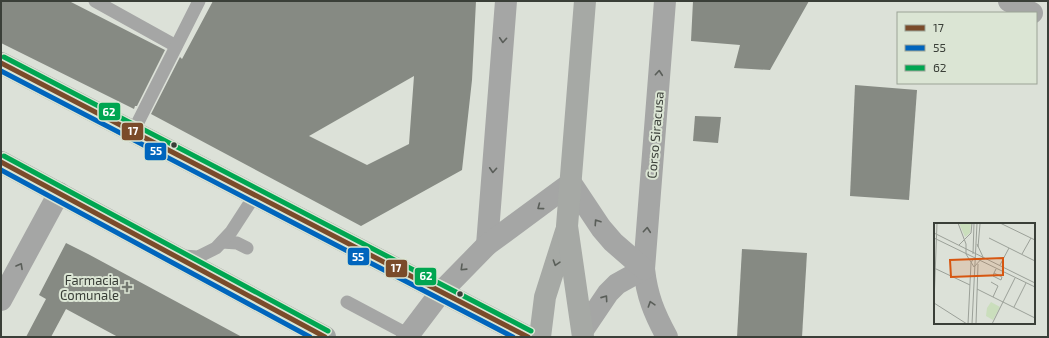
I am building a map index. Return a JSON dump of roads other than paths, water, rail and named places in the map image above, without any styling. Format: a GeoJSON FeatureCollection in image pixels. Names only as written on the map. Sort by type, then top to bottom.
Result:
{"type":"FeatureCollection","features":[{"type":"Feature","properties":{"kind":"main road"},"geometry":{"type":"LineString","coordinates":[[583,334],[568,226],[586,1]]}},
{"type":"Feature","properties":{"kind":"main road"},"geometry":{"type":"LineString","coordinates":[[1,63],[528,337]]}},
{"type":"Feature","properties":{"kind":"main road"},"geometry":{"type":"LineString","coordinates":[[1,162],[325,337]]}},
{"type":"Feature","properties":{"kind":"main road"},"geometry":{"type":"LineString","coordinates":[[540,337],[545,297],[568,226]]}},
{"type":"Feature","properties":{"kind":"street"},"geometry":{"type":"LineString","coordinates":[[487,246],[506,1]]}},
{"type":"Feature","properties":{"kind":"street","name":"Corso Siracusa"},"geometry":{"type":"LineString","coordinates":[[665,1],[644,269],[647,290],[654,312],[667,337]]}},
{"type":"Feature","properties":{"kind":"street"},"geometry":{"type":"LineString","coordinates":[[1009,1],[1030,12]]}},
{"type":"Feature","properties":{"kind":"street"},"geometry":{"type":"LineString","coordinates":[[1037,16],[1048,21]]}},
{"type":"Feature","properties":{"kind":"street"},"geometry":{"type":"LineString","coordinates":[[408,336],[440,292],[487,246],[571,183],[601,228],[613,242],[644,269],[617,284],[608,293],[583,334]]}},
{"type":"Feature","properties":{"kind":"street"},"geometry":{"type":"LineString","coordinates":[[1,300],[59,193]]}},
{"type":"Feature","properties":{"kind":"lane"},"geometry":{"type":"LineString","coordinates":[[95,1],[176,46]]}},
{"type":"Feature","properties":{"kind":"lane"},"geometry":{"type":"LineString","coordinates":[[133,132],[199,1]]}},
{"type":"Feature","properties":{"kind":"lane"},"geometry":{"type":"LineString","coordinates":[[176,256],[198,257],[216,248],[231,232],[255,195]]}},
{"type":"Feature","properties":{"kind":"lane"},"geometry":{"type":"LineString","coordinates":[[222,242],[237,243],[247,248]]}},
{"type":"Feature","properties":{"kind":"lane"},"geometry":{"type":"LineString","coordinates":[[347,302],[408,336]]}},
{"type":"Feature","properties":{"kind":"place","name":"Farmacia Comunale"},"geometry":{"type":"Point","coordinates":[127,287]}}]}
